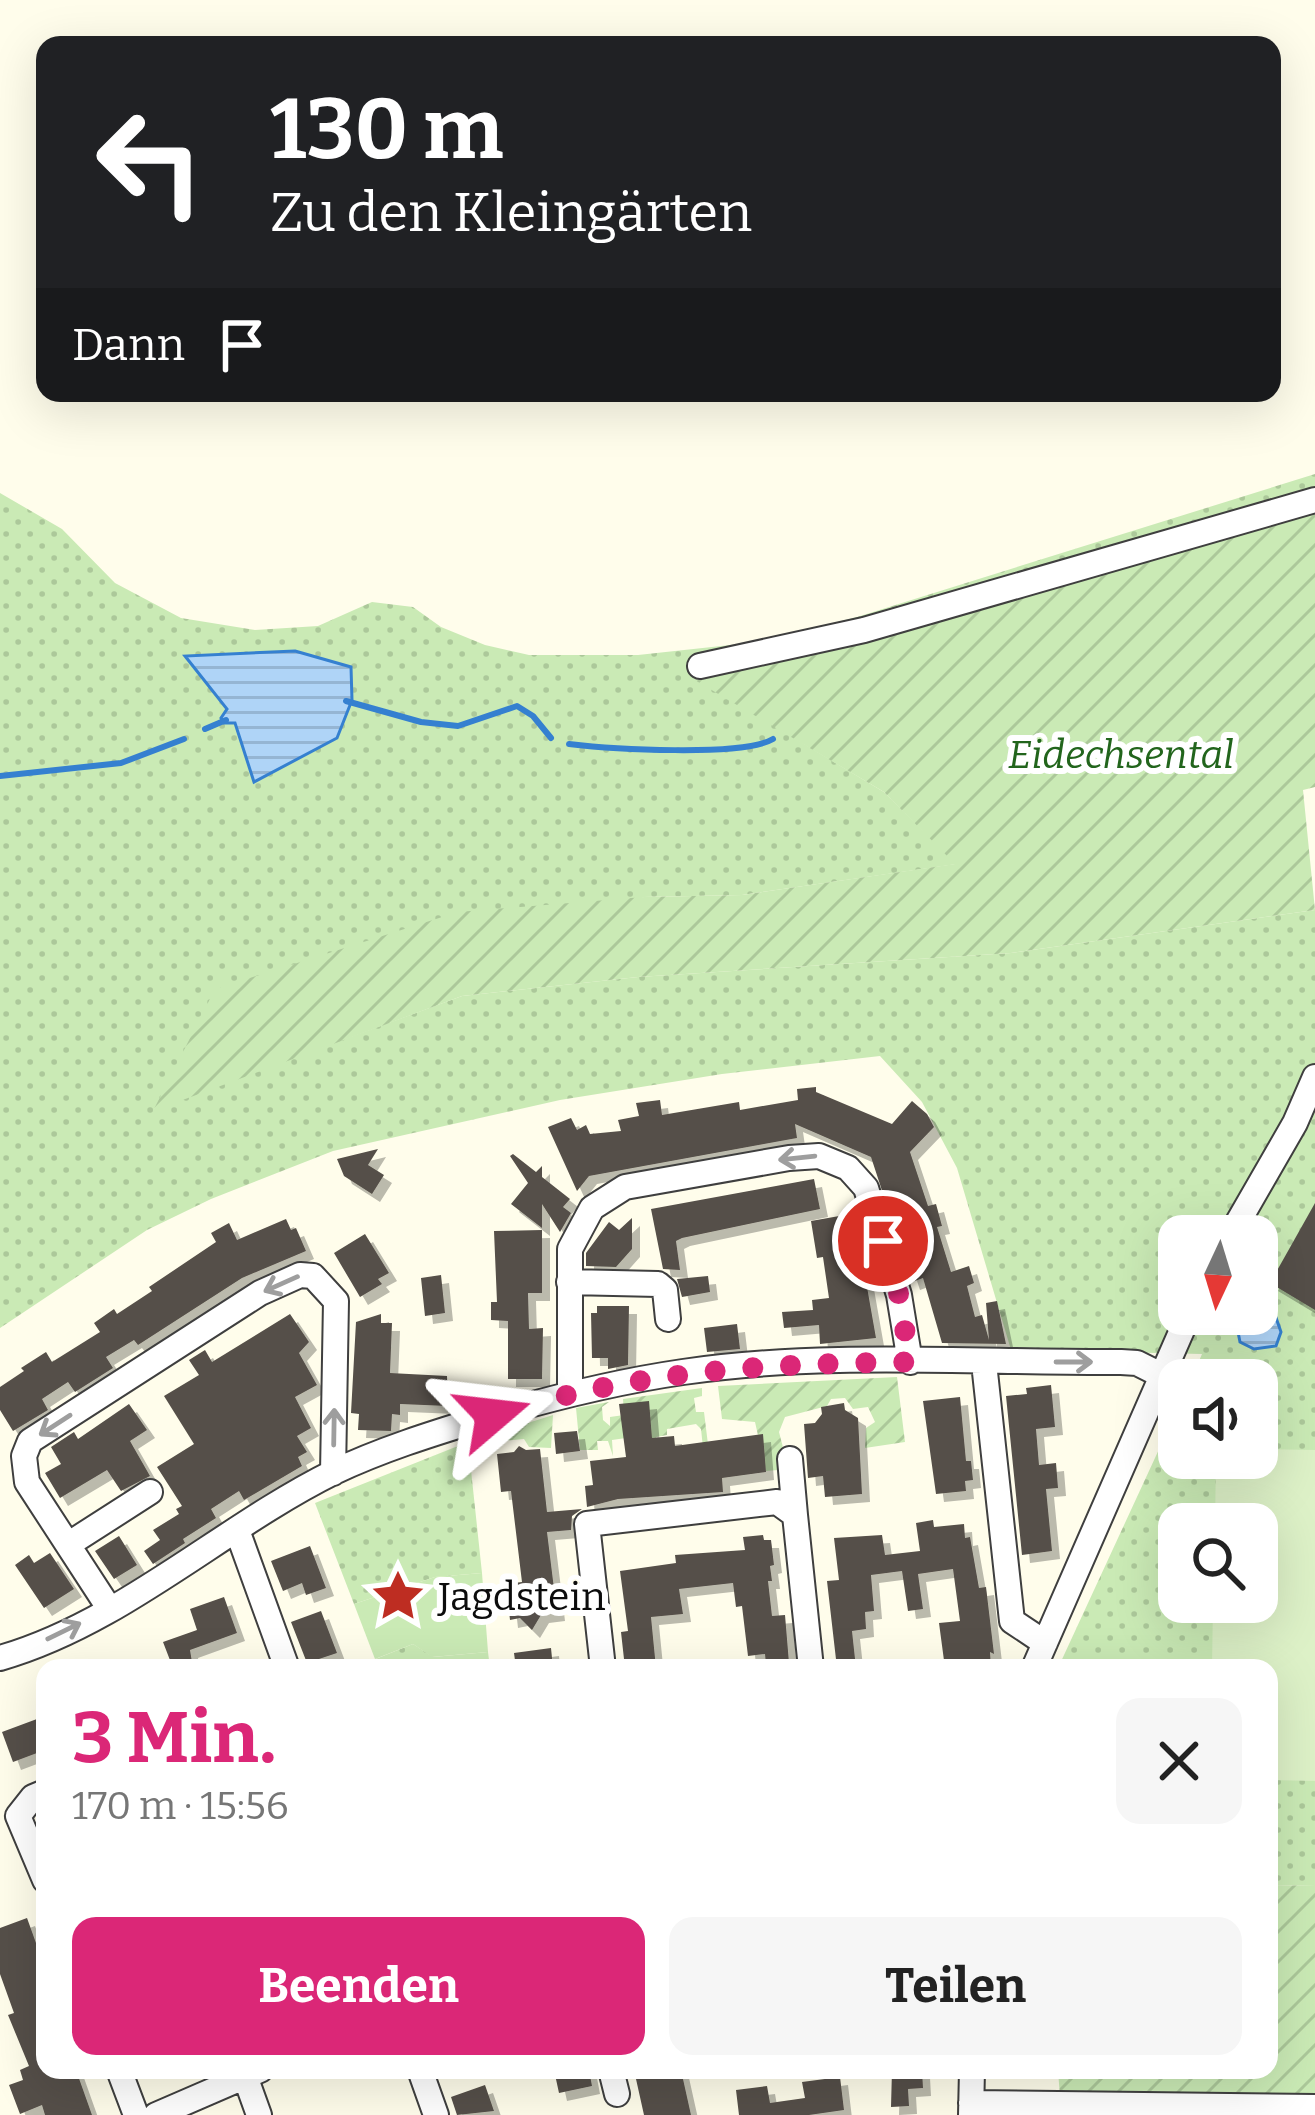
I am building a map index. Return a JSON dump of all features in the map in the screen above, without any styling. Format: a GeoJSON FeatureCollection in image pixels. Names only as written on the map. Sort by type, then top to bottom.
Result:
{"type":"FeatureCollection","features":[{"type":"Feature","properties":{"kind":"street"},"geometry":{"type":"LineString","coordinates":[[700,666],[864,630],[1315,500]]}},
{"type":"Feature","properties":{"kind":"street"},"geometry":{"type":"LineString","coordinates":[[1244,1215],[1305,1126],[1315,1077]]}},
{"type":"Feature","properties":{"kind":"street"},"geometry":{"type":"LineString","coordinates":[[570,1392],[570,1249],[592,1208],[625,1187],[819,1156],[848,1168],[866,1188],[899,1295],[910,1362]]}},
{"type":"Feature","properties":{"kind":"street"},"geometry":{"type":"LineString","coordinates":[[110,1608],[27,1482],[24,1456],[30,1442],[260,1293],[300,1275],[317,1279],[336,1300],[334,1473]]}},
{"type":"Feature","properties":{"kind":"street"},"geometry":{"type":"LineString","coordinates":[[569,1282],[658,1284],[665,1290],[668,1319]]}},
{"type":"Feature","properties":{"kind":"street"},"geometry":{"type":"LineString","coordinates":[[9,1656],[110,1608],[334,1473],[436,1432],[570,1392],[701,1370],[910,1362],[1121,1362],[1137,1363],[1158,1374]]}},
{"type":"Feature","properties":{"kind":"street"},"geometry":{"type":"LineString","coordinates":[[985,1363],[1012,1621],[1045,1643]]}},
{"type":"Feature","properties":{"kind":"street"},"geometry":{"type":"LineString","coordinates":[[1038,1659],[1158,1382]]}},
{"type":"Feature","properties":{"kind":"street"},"geometry":{"type":"LineString","coordinates":[[790,1459],[810,1659]]}},
{"type":"Feature","properties":{"kind":"street"},"geometry":{"type":"LineString","coordinates":[[69,1544],[151,1492]]}},
{"type":"Feature","properties":{"kind":"street"},"geometry":{"type":"LineString","coordinates":[[602,1659],[587,1524],[777,1502],[795,1515]]}},
{"type":"Feature","properties":{"kind":"street"},"geometry":{"type":"LineString","coordinates":[[237,1530],[284,1659]]}},
{"type":"Feature","properties":{"kind":"street"},"geometry":{"type":"LineString","coordinates":[[36,1796],[18,1816],[36,1859]]}},
{"type":"Feature","properties":{"kind":"street"},"geometry":{"type":"LineString","coordinates":[[122,2079],[136,2115]]}},
{"type":"Feature","properties":{"kind":"street"},"geometry":{"type":"LineString","coordinates":[[156,2115],[238,2079]]}},
{"type":"Feature","properties":{"kind":"street"},"geometry":{"type":"LineString","coordinates":[[253,2079],[259,2115]]}},
{"type":"Feature","properties":{"kind":"street"},"geometry":{"type":"LineString","coordinates":[[423,2079],[436,2115]]}},
{"type":"Feature","properties":{"kind":"street"},"geometry":{"type":"LineString","coordinates":[[972,2079],[971,2109],[1315,2107]]}},
{"type":"Feature","properties":{"kind":"green space"},"geometry":{"type":"Polygon","coordinates":[[[1315,474],[1315,508],[689,675],[884,792],[957,864],[742,895],[644,897],[154,1109],[462,996],[638,977],[1011,953],[1315,910],[1315,1885],[1278,1886],[1278,1659],[1062,1659],[1158,1451],[1158,1479],[1278,1479],[1278,1359],[1011,1350],[957,1168],[922,1102],[880,1056],[722,1074],[560,1100],[333,1151],[147,1230],[0,1328],[0,493],[62,529],[115,583],[181,618],[255,630],[318,626],[372,602],[413,607],[441,627],[485,645],[529,655],[638,655],[758,642],[857,617],[1315,474]]]}},
{"type":"Feature","properties":{"kind":"green space","name":"Eidechsental"},"geometry":{"type":"Polygon","coordinates":[[[1315,508],[1315,787],[1303,790],[1315,910],[1011,953],[638,977],[462,996],[153,1111],[215,989],[458,912],[644,897],[742,895],[955,864],[884,792],[688,676],[865,634],[1315,508]]]}},
{"type":"Feature","properties":{"kind":"green space"},"geometry":{"type":"Polygon","coordinates":[[[897,1377],[905,1442],[865,1448],[866,1428],[875,1422],[868,1407],[853,1409],[845,1398],[831,1399],[827,1406],[785,1417],[779,1432],[786,1459],[777,1460],[778,1470],[766,1471],[755,1422],[722,1419],[718,1386],[897,1377]]]}},
{"type":"Feature","properties":{"kind":"green space"},"geometry":{"type":"Polygon","coordinates":[[[702,1388],[702,1396],[694,1398],[696,1412],[704,1412],[713,1485],[707,1485],[701,1429],[696,1424],[667,1429],[667,1435],[656,1437],[657,1448],[626,1438],[612,1440],[613,1456],[608,1441],[597,1441],[598,1450],[580,1450],[576,1408],[609,1402],[602,1407],[603,1420],[610,1426],[610,1417],[624,1415],[623,1399],[702,1388]]]}},
{"type":"Feature","properties":{"kind":"green space"},"geometry":{"type":"Polygon","coordinates":[[[553,1415],[551,1448],[529,1447],[524,1439],[482,1443],[482,1456],[469,1458],[468,1442],[553,1415]]]}},
{"type":"Feature","properties":{"kind":"green space"},"geometry":{"type":"Polygon","coordinates":[[[468,1442],[482,1573],[435,1577],[354,1604],[315,1503],[468,1442]]]}},
{"type":"Feature","properties":{"kind":"green space"},"geometry":{"type":"Polygon","coordinates":[[[1278,1449],[1315,1450],[1315,1781],[1278,1780],[1278,1659],[1212,1659],[1213,1623],[1278,1623],[1278,1503],[1215,1503],[1216,1479],[1278,1479],[1278,1449]]]}},
{"type":"Feature","properties":{"kind":"green space"},"geometry":{"type":"Polygon","coordinates":[[[482,1573],[488,1652],[432,1657],[413,1644],[375,1659],[354,1604],[435,1577],[482,1573]]]}},
{"type":"Feature","properties":{"kind":"green space"},"geometry":{"type":"Polygon","coordinates":[[[413,1644],[433,1657],[488,1652],[489,1659],[376,1659],[413,1644]]]}},
{"type":"Feature","properties":{"kind":"green space"},"geometry":{"type":"Polygon","coordinates":[[[1315,1885],[1315,2099],[1060,2097],[1059,2079],[1278,2079],[1278,1886],[1315,1885]]]}},
{"type":"Feature","properties":{"kind":"water"},"geometry":{"type":"Polygon","coordinates":[[[295,651],[351,667],[352,700],[337,738],[254,782],[235,723],[224,723],[221,718],[227,709],[185,656],[295,651]]]}},
{"type":"Feature","properties":{"kind":"water"},"geometry":{"type":"Polygon","coordinates":[[[1278,1323],[1281,1332],[1276,1346],[1254,1349],[1240,1342],[1239,1335],[1278,1335],[1278,1323]]]}},
{"type":"Feature","properties":{"kind":"building"},"geometry":{"type":"Polygon","coordinates":[[[816,1087],[816,1092],[892,1124],[912,1101],[927,1114],[934,1127],[910,1152],[928,1206],[936,1204],[942,1226],[937,1227],[951,1272],[969,1266],[974,1283],[967,1286],[975,1317],[982,1315],[989,1340],[986,1303],[997,1301],[1006,1344],[942,1343],[923,1278],[912,1282],[871,1157],[795,1124],[797,1138],[589,1176],[577,1191],[548,1127],[571,1118],[577,1130],[586,1125],[590,1134],[621,1131],[618,1120],[639,1116],[636,1103],[660,1100],[662,1115],[739,1102],[740,1110],[798,1100],[797,1089],[816,1087]]]}},
{"type":"Feature","properties":{"kind":"building"},"geometry":{"type":"Polygon","coordinates":[[[378,1149],[368,1165],[384,1175],[372,1194],[344,1176],[337,1159],[378,1149]]]}},
{"type":"Feature","properties":{"kind":"building"},"geometry":{"type":"Polygon","coordinates":[[[513,1154],[536,1172],[542,1166],[542,1177],[570,1199],[563,1207],[571,1213],[560,1232],[542,1204],[542,1228],[511,1204],[528,1183],[513,1154]]]}},
{"type":"Feature","properties":{"kind":"building"},"geometry":{"type":"Polygon","coordinates":[[[814,1179],[820,1209],[682,1238],[676,1241],[680,1270],[663,1269],[651,1209],[814,1179]]]}},
{"type":"Feature","properties":{"kind":"building"},"geometry":{"type":"Polygon","coordinates":[[[1315,1203],[1315,1310],[1278,1288],[1278,1269],[1315,1203]]]}},
{"type":"Feature","properties":{"kind":"building"},"geometry":{"type":"Polygon","coordinates":[[[845,1215],[853,1270],[864,1270],[876,1338],[820,1344],[819,1325],[784,1328],[782,1312],[813,1310],[812,1300],[829,1298],[811,1221],[845,1215]]]}},
{"type":"Feature","properties":{"kind":"building"},"geometry":{"type":"Polygon","coordinates":[[[632,1218],[632,1249],[616,1267],[586,1266],[586,1253],[609,1222],[619,1230],[632,1218]]]}},
{"type":"Feature","properties":{"kind":"building"},"geometry":{"type":"Polygon","coordinates":[[[286,1219],[291,1230],[296,1228],[306,1251],[242,1278],[138,1345],[134,1340],[106,1357],[113,1368],[75,1392],[68,1382],[42,1399],[48,1410],[13,1431],[0,1410],[0,1387],[24,1371],[21,1368],[46,1352],[52,1362],[100,1332],[94,1323],[152,1291],[149,1287],[216,1242],[211,1233],[229,1223],[237,1240],[286,1219]]]}},
{"type":"Feature","properties":{"kind":"building"},"geometry":{"type":"Polygon","coordinates":[[[542,1230],[542,1293],[528,1293],[529,1329],[543,1328],[542,1379],[508,1379],[508,1321],[491,1320],[491,1302],[497,1302],[494,1231],[542,1230]]]}},
{"type":"Feature","properties":{"kind":"building"},"geometry":{"type":"Polygon","coordinates":[[[365,1234],[389,1273],[378,1279],[382,1284],[360,1297],[334,1253],[365,1234]]]}},
{"type":"Feature","properties":{"kind":"building"},"geometry":{"type":"Polygon","coordinates":[[[441,1275],[445,1313],[425,1316],[421,1278],[441,1275]]]}},
{"type":"Feature","properties":{"kind":"building"},"geometry":{"type":"Polygon","coordinates":[[[708,1276],[710,1292],[682,1297],[677,1279],[708,1276]]]}},
{"type":"Feature","properties":{"kind":"building"},"geometry":{"type":"Polygon","coordinates":[[[597,1306],[629,1306],[628,1365],[608,1369],[608,1358],[592,1358],[591,1313],[597,1313],[597,1306]]]}},
{"type":"Feature","properties":{"kind":"building"},"geometry":{"type":"Polygon","coordinates":[[[290,1314],[309,1342],[299,1353],[317,1385],[295,1397],[311,1428],[297,1436],[307,1452],[298,1457],[302,1466],[244,1500],[239,1491],[211,1509],[216,1518],[153,1564],[144,1551],[160,1540],[153,1530],[179,1514],[176,1509],[182,1506],[157,1467],[194,1444],[164,1396],[199,1375],[189,1360],[205,1350],[212,1362],[290,1314]]]}},
{"type":"Feature","properties":{"kind":"building"},"geometry":{"type":"Polygon","coordinates":[[[381,1314],[381,1323],[392,1323],[390,1373],[447,1376],[448,1406],[400,1404],[400,1415],[392,1414],[391,1431],[358,1430],[359,1414],[351,1413],[356,1322],[381,1314]]]}},
{"type":"Feature","properties":{"kind":"building"},"geometry":{"type":"Polygon","coordinates":[[[737,1324],[740,1349],[707,1352],[704,1328],[737,1324]]]}},
{"type":"Feature","properties":{"kind":"building"},"geometry":{"type":"Polygon","coordinates":[[[1051,1385],[1055,1427],[1036,1429],[1039,1465],[1056,1463],[1058,1488],[1046,1489],[1052,1551],[1022,1555],[1006,1396],[1051,1385]]]}},
{"type":"Feature","properties":{"kind":"building"},"geometry":{"type":"Polygon","coordinates":[[[960,1397],[966,1461],[971,1461],[973,1480],[965,1481],[966,1491],[936,1494],[923,1401],[960,1397]]]}},
{"type":"Feature","properties":{"kind":"building"},"geometry":{"type":"Polygon","coordinates":[[[649,1401],[652,1438],[674,1436],[675,1446],[763,1434],[766,1472],[722,1478],[723,1492],[618,1499],[587,1507],[585,1486],[593,1485],[590,1461],[626,1457],[619,1404],[649,1401]]]}},
{"type":"Feature","properties":{"kind":"building"},"geometry":{"type":"Polygon","coordinates":[[[844,1403],[845,1410],[858,1418],[862,1494],[825,1497],[823,1476],[808,1478],[804,1424],[815,1423],[821,1407],[844,1403]]]}},
{"type":"Feature","properties":{"kind":"building"},"geometry":{"type":"Polygon","coordinates":[[[129,1404],[147,1430],[130,1441],[150,1476],[121,1491],[107,1470],[60,1498],[45,1473],[61,1464],[51,1447],[74,1432],[78,1439],[129,1404]]]}},
{"type":"Feature","properties":{"kind":"building"},"geometry":{"type":"Polygon","coordinates":[[[577,1431],[580,1451],[556,1454],[554,1433],[577,1431]]]}},
{"type":"Feature","properties":{"kind":"building"},"geometry":{"type":"Polygon","coordinates":[[[519,1446],[540,1449],[547,1512],[582,1509],[572,1516],[571,1530],[547,1532],[557,1613],[541,1615],[532,1630],[520,1618],[510,1620],[506,1584],[522,1582],[511,1491],[501,1492],[497,1454],[514,1452],[519,1446]]]}},
{"type":"Feature","properties":{"kind":"building"},"geometry":{"type":"Polygon","coordinates":[[[933,1520],[934,1527],[964,1524],[979,1588],[986,1587],[994,1654],[990,1652],[990,1659],[944,1659],[939,1623],[960,1621],[953,1569],[918,1574],[923,1609],[908,1611],[902,1571],[871,1575],[874,1611],[865,1612],[866,1629],[852,1631],[855,1659],[836,1659],[827,1581],[839,1580],[834,1538],[882,1535],[885,1555],[920,1551],[916,1523],[933,1520]]]}},
{"type":"Feature","properties":{"kind":"building"},"geometry":{"type":"Polygon","coordinates":[[[763,1535],[764,1540],[771,1540],[772,1616],[785,1615],[789,1659],[748,1656],[742,1606],[736,1607],[733,1583],[679,1589],[683,1614],[651,1617],[655,1659],[624,1659],[621,1632],[628,1631],[620,1571],[676,1563],[675,1555],[745,1550],[743,1537],[763,1535]]]}},
{"type":"Feature","properties":{"kind":"building"},"geometry":{"type":"Polygon","coordinates":[[[119,1536],[137,1565],[114,1579],[95,1551],[119,1536]]]}},
{"type":"Feature","properties":{"kind":"building"},"geometry":{"type":"Polygon","coordinates":[[[310,1546],[326,1588],[306,1595],[302,1583],[283,1591],[271,1561],[310,1546]]]}},
{"type":"Feature","properties":{"kind":"building"},"geometry":{"type":"Polygon","coordinates":[[[50,1553],[74,1589],[44,1608],[15,1565],[29,1555],[34,1563],[50,1553]]]}},
{"type":"Feature","properties":{"kind":"building"},"geometry":{"type":"Polygon","coordinates":[[[224,1597],[237,1633],[190,1650],[192,1659],[170,1659],[163,1642],[197,1630],[190,1609],[224,1597]]]}},
{"type":"Feature","properties":{"kind":"building"},"geometry":{"type":"Polygon","coordinates":[[[321,1611],[337,1653],[305,1659],[291,1622],[321,1611]]]}},
{"type":"Feature","properties":{"kind":"building"},"geometry":{"type":"Polygon","coordinates":[[[551,1648],[552,1659],[515,1659],[514,1653],[551,1648]]]}},
{"type":"Feature","properties":{"kind":"building"},"geometry":{"type":"Polygon","coordinates":[[[36,1719],[36,1753],[13,1762],[2,1732],[36,1719]]]}},
{"type":"Feature","properties":{"kind":"building"},"geometry":{"type":"Polygon","coordinates":[[[27,1918],[36,1943],[36,2079],[79,2079],[92,2115],[45,2115],[42,2105],[20,2114],[9,2085],[23,2080],[20,2070],[29,2066],[8,2015],[14,2013],[0,1974],[0,1928],[27,1918]]]}},
{"type":"Feature","properties":{"kind":"building"},"geometry":{"type":"Polygon","coordinates":[[[556,2079],[591,2079],[592,2086],[559,2093],[556,2079]]]}},
{"type":"Feature","properties":{"kind":"building"},"geometry":{"type":"Polygon","coordinates":[[[636,2079],[683,2079],[691,2115],[644,2115],[636,2079]]]}},
{"type":"Feature","properties":{"kind":"building"},"geometry":{"type":"Polygon","coordinates":[[[840,2079],[844,2110],[739,2115],[736,2090],[767,2086],[770,2103],[805,2098],[802,2082],[840,2079]]]}},
{"type":"Feature","properties":{"kind":"building"},"geometry":{"type":"Polygon","coordinates":[[[892,2079],[922,2079],[923,2088],[908,2089],[909,2106],[891,2107],[892,2079]]]}},
{"type":"Feature","properties":{"kind":"building"},"geometry":{"type":"Polygon","coordinates":[[[485,2085],[494,2111],[457,2115],[451,2097],[485,2085]]]}},
{"type":"Feature","properties":{"kind":"waterway"},"geometry":{"type":"LineString","coordinates":[[346,701],[421,722],[458,726],[517,706],[533,716],[551,738]]}},
{"type":"Feature","properties":{"kind":"waterway"},"geometry":{"type":"LineString","coordinates":[[205,729],[226,720]]}},
{"type":"Feature","properties":{"kind":"waterway"},"geometry":{"type":"LineString","coordinates":[[0,776],[121,763],[184,739]]}},
{"type":"Feature","properties":{"kind":"waterway"},"geometry":{"type":"LineString","coordinates":[[569,744],[706,750],[773,739]]}},
{"type":"Feature","properties":{"kind":"place","name":"Jagdstein"},"geometry":{"type":"Point","coordinates":[398,1596]}},
{"type":"Feature","properties":{"kind":"route"},"geometry":{"type":"LineString","coordinates":[[493,1415],[570,1392],[686,1371],[910,1362],[899,1295],[883,1241]]}}]}
